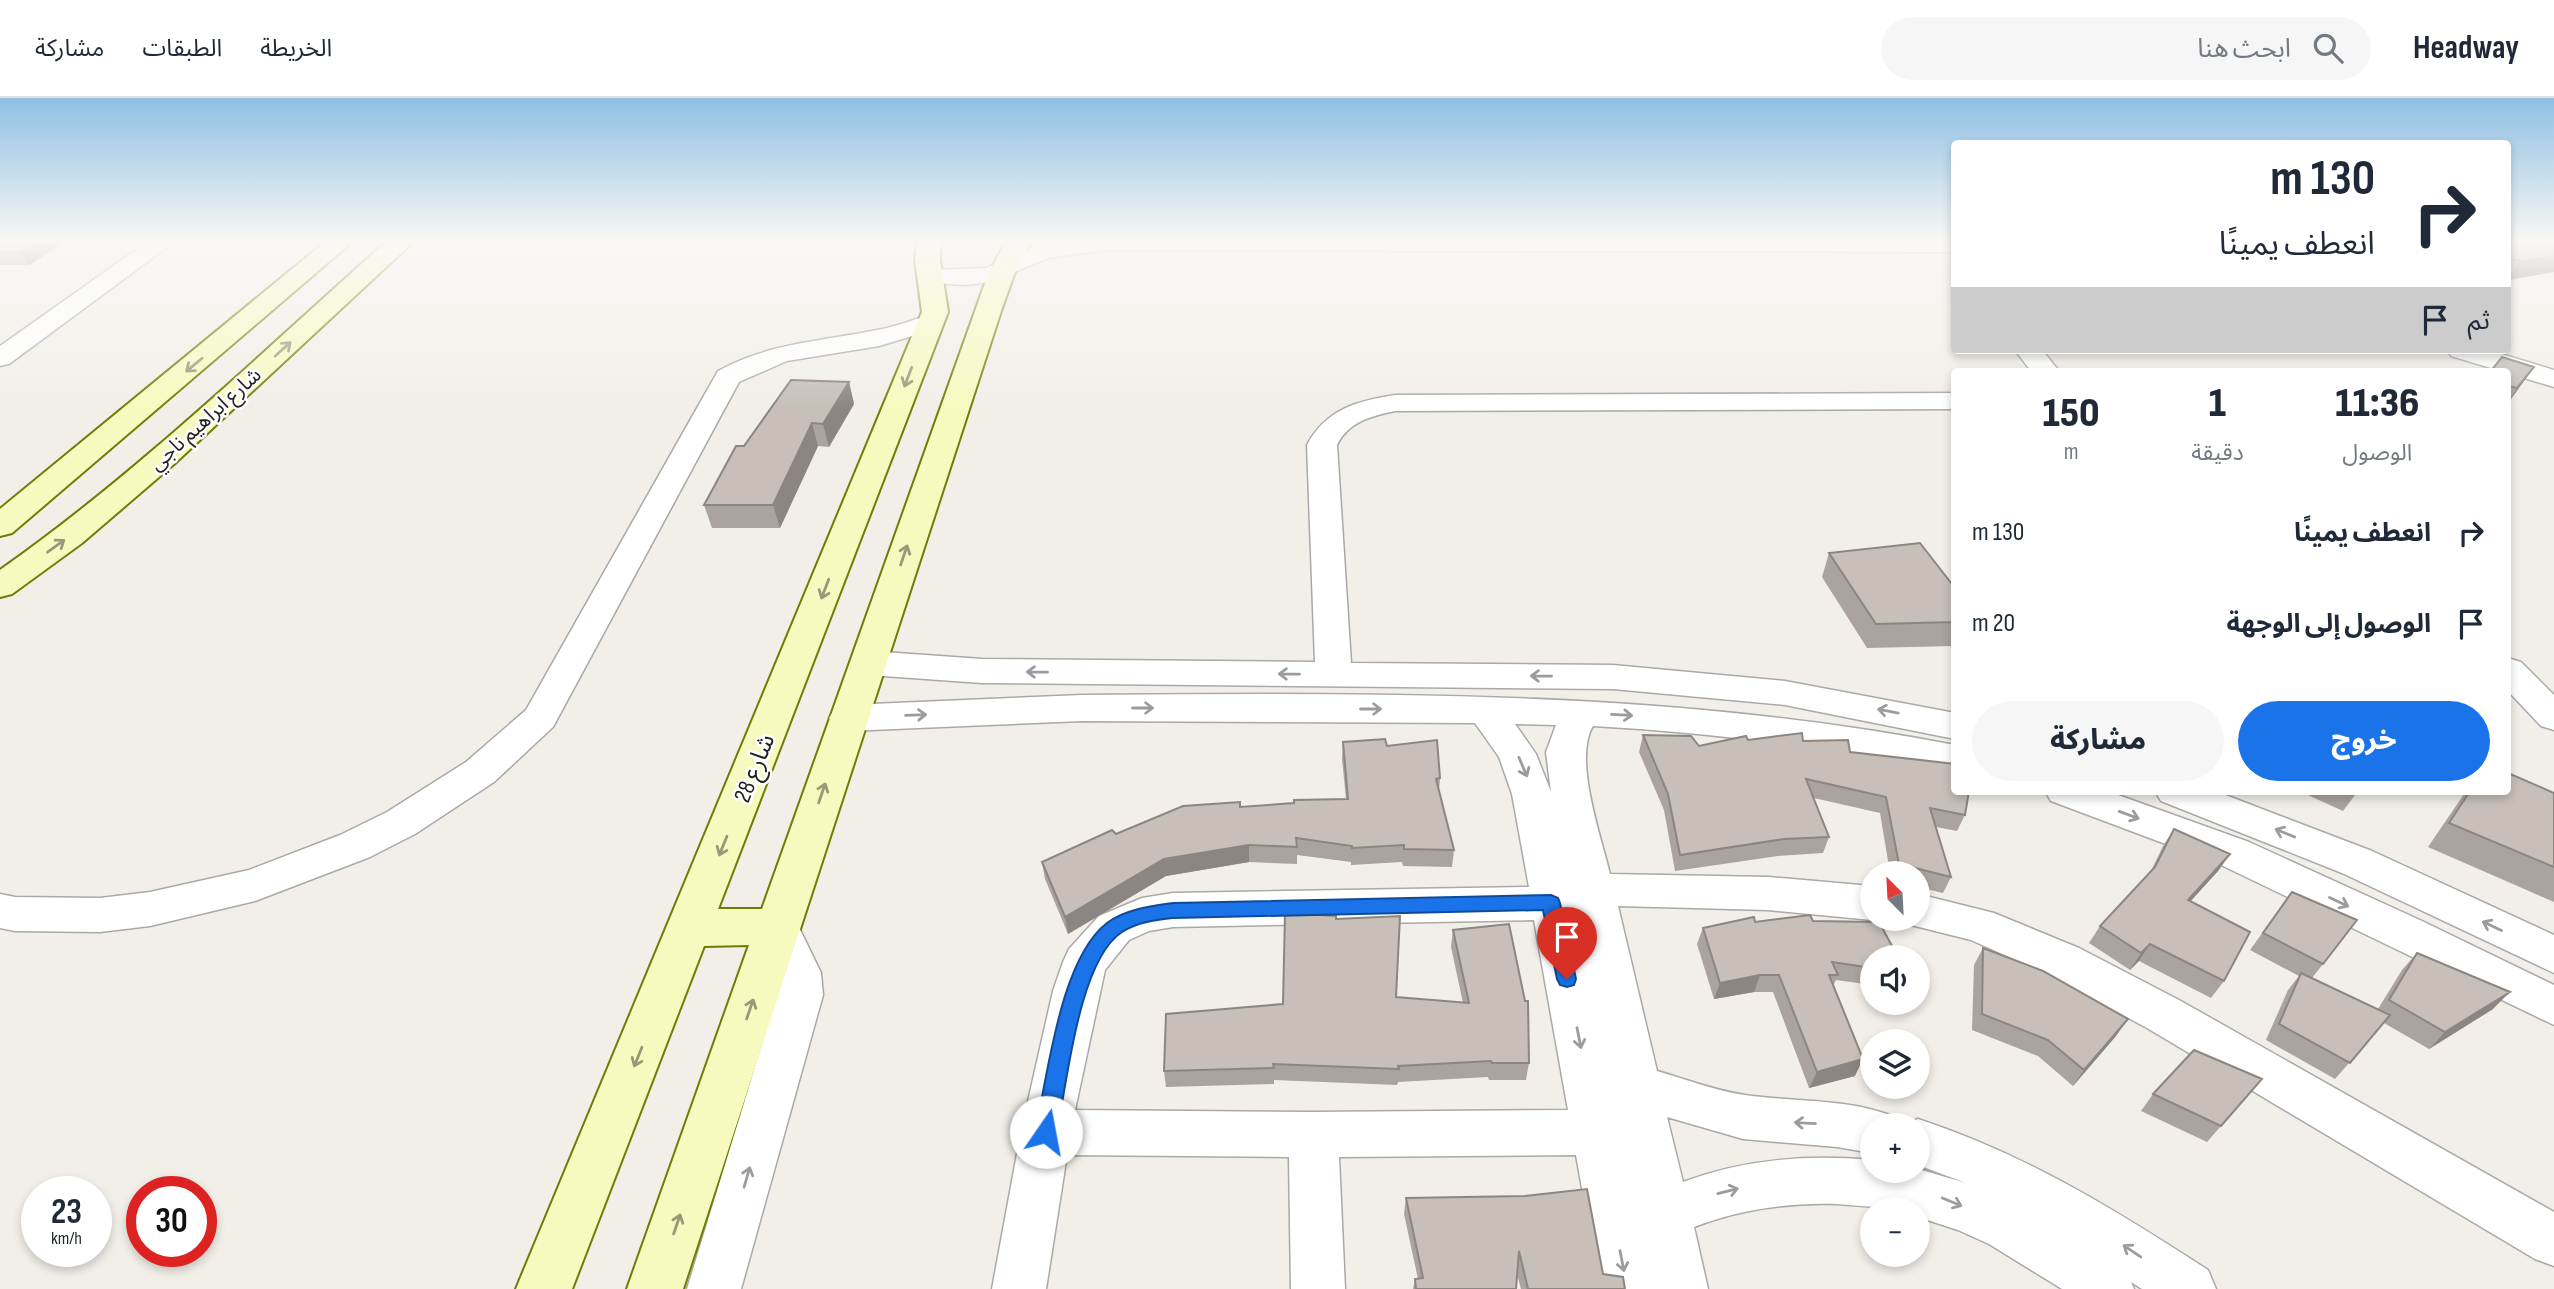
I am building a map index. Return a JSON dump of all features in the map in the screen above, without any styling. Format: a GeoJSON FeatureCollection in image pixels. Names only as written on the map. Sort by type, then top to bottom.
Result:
{"type":"FeatureCollection","features":[{"type":"Feature","properties":{"kind":"street"},"geometry":{"type":"LineString","coordinates":[[0,358],[84,298]]}},
{"type":"Feature","properties":{"kind":"street","name":"شارع ابراهيم ناجي"},"geometry":{"type":"LineString","coordinates":[[0,526],[273,298]]}},
{"type":"Feature","properties":{"kind":"street","name":"شارع ابراهيم ناجي"},"geometry":{"type":"LineString","coordinates":[[0,586],[70,536],[163,457],[339,298]]}},
{"type":"Feature","properties":{"kind":"street","name":"شارع 28"},"geometry":{"type":"LineString","coordinates":[[544,1289],[930,323],[936,298]]}},
{"type":"Feature","properties":{"kind":"street"},"geometry":{"type":"LineString","coordinates":[[0,911],[15,914],[100,915],[202,899],[306,867],[355,846],[443,798],[497,759],[540,718],[728,377],[766,360],[880,338],[930,323],[951,313],[972,298]]}},
{"type":"Feature","properties":{"kind":"street"},"geometry":{"type":"LineString","coordinates":[[655,1289],[848,718],[995,298]]}},
{"type":"Feature","properties":{"kind":"street"},"geometry":{"type":"LineString","coordinates":[[2511,347],[2554,356]]}},
{"type":"Feature","properties":{"kind":"street"},"geometry":{"type":"LineString","coordinates":[[2031,354],[2043,368]]}},
{"type":"Feature","properties":{"kind":"street"},"geometry":{"type":"LineString","coordinates":[[2473,354],[2554,379]]}},
{"type":"Feature","properties":{"kind":"street"},"geometry":{"type":"LineString","coordinates":[[1334,674],[1322,445],[1327,432],[1338,421],[1353,413],[1395,403],[1951,401]]}},
{"type":"Feature","properties":{"kind":"street"},"geometry":{"type":"LineString","coordinates":[[869,663],[982,671],[1613,677],[1670,680],[1796,695],[1951,725]]}},
{"type":"Feature","properties":{"kind":"street"},"geometry":{"type":"LineString","coordinates":[[1080,708],[1088,672]]}},
{"type":"Feature","properties":{"kind":"street"},"geometry":{"type":"LineString","coordinates":[[2511,673],[2554,717]]}},
{"type":"Feature","properties":{"kind":"street"},"geometry":{"type":"LineString","coordinates":[[848,718],[1080,708],[1584,712],[1675,717],[1770,727],[1880,742],[1951,759]]}},
{"type":"Feature","properties":{"kind":"street"},"geometry":{"type":"LineString","coordinates":[[1486,710],[1525,770],[1532,794],[1551,903],[1628,1289]]}},
{"type":"Feature","properties":{"kind":"street"},"geometry":{"type":"LineString","coordinates":[[1584,712],[1568,734],[1564,748],[1572,800],[1681,1289]]}},
{"type":"Feature","properties":{"kind":"street"},"geometry":{"type":"LineString","coordinates":[[2076,795],[2234,853],[2407,933],[2554,1006]]}},
{"type":"Feature","properties":{"kind":"street"},"geometry":{"type":"LineString","coordinates":[[2185,795],[2357,863],[2554,955]]}},
{"type":"Feature","properties":{"kind":"street"},"geometry":{"type":"LineString","coordinates":[[1594,890],[1729,890],[1860,901]]}},
{"type":"Feature","properties":{"kind":"street"},"geometry":{"type":"LineString","coordinates":[[1019,1289],[1046,1132],[1076,991],[1085,962],[1114,928],[1142,915],[1173,910],[1551,903]]}},
{"type":"Feature","properties":{"kind":"street"},"geometry":{"type":"LineString","coordinates":[[1930,914],[1979,925],[2063,961],[2163,1014],[2554,1241]]}},
{"type":"Feature","properties":{"kind":"street"},"geometry":{"type":"LineString","coordinates":[[689,928],[778,927]]}},
{"type":"Feature","properties":{"kind":"street"},"geometry":{"type":"LineString","coordinates":[[714,1289],[800,995],[799,973],[778,927]]}},
{"type":"Feature","properties":{"kind":"street"},"geometry":{"type":"LineString","coordinates":[[1636,1086],[1683,1102],[1743,1116],[1837,1125],[1860,1145]]}},
{"type":"Feature","properties":{"kind":"street"},"geometry":{"type":"LineString","coordinates":[[1046,1132],[1313,1135],[1598,1132]]}},
{"type":"Feature","properties":{"kind":"street"},"geometry":{"type":"LineString","coordinates":[[1313,1135],[1318,1289]]}},
{"type":"Feature","properties":{"kind":"street"},"geometry":{"type":"LineString","coordinates":[[1930,1145],[2001,1173],[2057,1202],[2189,1289]]}},
{"type":"Feature","properties":{"kind":"street"},"geometry":{"type":"LineString","coordinates":[[1664,1214],[1710,1195],[1860,1159]]}},
{"type":"Feature","properties":{"kind":"street"},"geometry":{"type":"LineString","coordinates":[[1917,1183],[1942,1198],[2010,1227],[2107,1289]]}},
{"type":"Feature","properties":{"kind":"building"},"geometry":{"type":"Polygon","coordinates":[[[2502,357],[2534,367],[2517,388],[2511,387],[2511,368],[2493,368],[2502,357]]]}},
{"type":"Feature","properties":{"kind":"building"},"geometry":{"type":"Polygon","coordinates":[[[791,380],[849,382],[823,424],[812,423],[773,505],[704,505],[736,446],[744,446],[791,380]]]}},
{"type":"Feature","properties":{"kind":"building"},"geometry":{"type":"Polygon","coordinates":[[[1920,543],[1951,583],[1951,622],[1876,624],[1829,553],[1920,543]]]}},
{"type":"Feature","properties":{"kind":"building"},"geometry":{"type":"Polygon","coordinates":[[[1802,733],[1803,741],[1848,740],[1850,752],[1951,764],[1951,795],[1968,795],[1965,815],[1930,808],[1951,877],[1930,872],[1930,861],[1898,861],[1886,797],[1806,779],[1829,837],[1784,839],[1680,855],[1668,794],[1643,735],[1691,736],[1699,746],[1746,736],[1748,740],[1802,733]]]}},
{"type":"Feature","properties":{"kind":"building"},"geometry":{"type":"Polygon","coordinates":[[[1385,739],[1387,746],[1437,740],[1440,778],[1436,779],[1454,850],[1404,849],[1404,845],[1352,848],[1296,838],[1297,847],[1249,845],[1164,859],[1065,917],[1042,862],[1112,830],[1116,834],[1183,806],[1240,802],[1240,807],[1294,803],[1294,800],[1348,799],[1343,742],[1385,739]]]}},
{"type":"Feature","properties":{"kind":"building"},"geometry":{"type":"Polygon","coordinates":[[[2511,774],[2554,793],[2554,867],[2449,823],[2467,795],[2511,795],[2511,774]]]}},
{"type":"Feature","properties":{"kind":"building"},"geometry":{"type":"Polygon","coordinates":[[[2174,829],[2230,854],[2188,900],[2250,932],[2224,981],[2150,944],[2141,953],[2100,926],[2155,867],[2174,829]]]}},
{"type":"Feature","properties":{"kind":"building"},"geometry":{"type":"Polygon","coordinates":[[[2292,892],[2357,920],[2323,964],[2263,933],[2292,892]]]}},
{"type":"Feature","properties":{"kind":"building"},"geometry":{"type":"Polygon","coordinates":[[[1285,913],[1336,916],[1336,919],[1400,916],[1396,997],[1469,1003],[1453,930],[1509,924],[1525,1001],[1528,1001],[1529,1063],[1491,1061],[1398,1066],[1399,1069],[1273,1064],[1274,1068],[1164,1071],[1166,1014],[1283,1004],[1285,913]]]}},
{"type":"Feature","properties":{"kind":"building"},"geometry":{"type":"Polygon","coordinates":[[[1810,915],[1813,921],[1860,922],[1860,931],[1884,931],[1891,945],[1860,945],[1860,966],[1832,962],[1838,975],[1829,975],[1860,1052],[1860,1060],[1817,1072],[1779,975],[1760,975],[1720,983],[1703,928],[1754,917],[1755,922],[1810,915]]]}},
{"type":"Feature","properties":{"kind":"building"},"geometry":{"type":"Polygon","coordinates":[[[1983,948],[2043,971],[2128,1019],[2084,1070],[2048,1040],[1982,1014],[1983,948]]]}},
{"type":"Feature","properties":{"kind":"building"},"geometry":{"type":"Polygon","coordinates":[[[2417,953],[2510,992],[2445,1032],[2389,1000],[2417,953]]]}},
{"type":"Feature","properties":{"kind":"building"},"geometry":{"type":"Polygon","coordinates":[[[2301,973],[2390,1015],[2350,1063],[2279,1024],[2301,973]]]}},
{"type":"Feature","properties":{"kind":"building"},"geometry":{"type":"Polygon","coordinates":[[[2194,1050],[2262,1079],[2221,1126],[2153,1094],[2194,1050]]]}},
{"type":"Feature","properties":{"kind":"building"},"geometry":{"type":"Polygon","coordinates":[[[1587,1189],[1603,1274],[1623,1277],[1625,1289],[1528,1289],[1519,1251],[1516,1289],[1416,1289],[1415,1279],[1423,1278],[1406,1198],[1525,1196],[1587,1189]]]}},
{"type":"Feature","properties":{"kind":"route"},"geometry":{"type":"LineString","coordinates":[[1046,1132],[1076,991],[1085,962],[1114,928],[1142,915],[1173,910],[1551,903],[1567,979]]}}]}
